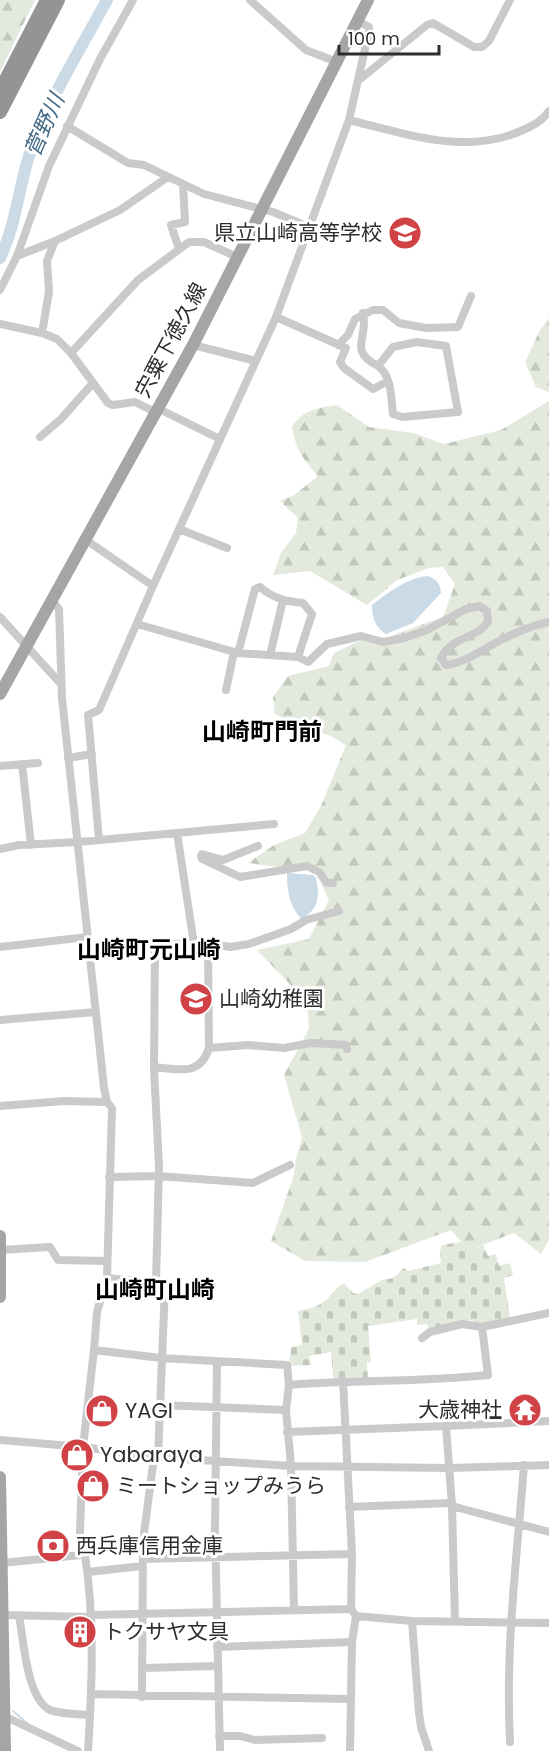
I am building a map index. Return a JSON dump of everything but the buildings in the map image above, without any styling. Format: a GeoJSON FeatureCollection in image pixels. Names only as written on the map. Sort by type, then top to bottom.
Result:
{"type":"FeatureCollection","features":[{"type":"Feature","properties":{"kind":"highway"},"geometry":{"type":"LineString","coordinates":[[0,91],[47,0]]}},
{"type":"Feature","properties":{"kind":"highway"},"geometry":{"type":"LineString","coordinates":[[0,112],[58,0]]}},
{"type":"Feature","properties":{"kind":"main road","name":"宍粟下徳久線"},"geometry":{"type":"LineString","coordinates":[[0,694],[53,602],[193,345],[368,0]]}},
{"type":"Feature","properties":{"kind":"main road"},"geometry":{"type":"LineString","coordinates":[[0,1236],[0,1297]]}},
{"type":"Feature","properties":{"kind":"main road"},"geometry":{"type":"LineString","coordinates":[[0,1477],[5,1751]]}},
{"type":"Feature","properties":{"kind":"street"},"geometry":{"type":"LineString","coordinates":[[0,290],[17,256],[49,165],[100,60],[133,0]]}},
{"type":"Feature","properties":{"kind":"street"},"geometry":{"type":"LineString","coordinates":[[250,0],[306,50],[337,62]]}},
{"type":"Feature","properties":{"kind":"street"},"geometry":{"type":"LineString","coordinates":[[359,80],[427,25],[433,23],[474,47],[482,47],[489,41],[510,0]]}},
{"type":"Feature","properties":{"kind":"street"},"geometry":{"type":"LineString","coordinates":[[99,840],[88,715],[99,710],[276,317],[349,120],[369,31],[369,27],[358,21]]}},
{"type":"Feature","properties":{"kind":"street"},"geometry":{"type":"LineString","coordinates":[[349,120],[450,143],[478,142],[508,137],[538,123],[549,111]]}},
{"type":"Feature","properties":{"kind":"street"},"geometry":{"type":"LineString","coordinates":[[67,126],[128,163],[144,165],[204,194],[262,209],[309,227]]}},
{"type":"Feature","properties":{"kind":"street"},"geometry":{"type":"LineString","coordinates":[[17,256],[120,210],[168,177]]}},
{"type":"Feature","properties":{"kind":"street"},"geometry":{"type":"LineString","coordinates":[[179,249],[171,225],[185,222],[183,184]]}},
{"type":"Feature","properties":{"kind":"street"},"geometry":{"type":"LineString","coordinates":[[42,333],[49,292],[47,261],[55,241]]}},
{"type":"Feature","properties":{"kind":"street"},"geometry":{"type":"LineString","coordinates":[[71,353],[138,280],[189,242],[204,242],[237,257]]}},
{"type":"Feature","properties":{"kind":"street"},"geometry":{"type":"LineString","coordinates":[[338,345],[348,335],[355,319],[373,310],[382,310],[399,323],[426,328],[458,327],[471,296]]}},
{"type":"Feature","properties":{"kind":"street"},"geometry":{"type":"LineString","coordinates":[[363,313],[365,322],[362,352],[365,360],[384,371],[388,381],[393,414],[402,417],[458,412],[446,346],[417,342],[393,347],[378,366]]}},
{"type":"Feature","properties":{"kind":"street"},"geometry":{"type":"LineString","coordinates":[[276,317],[346,348],[340,362],[344,368],[373,389],[388,381]]}},
{"type":"Feature","properties":{"kind":"street"},"geometry":{"type":"LineString","coordinates":[[0,324],[42,333],[57,339],[71,353],[108,403],[113,405],[135,402],[220,439]]}},
{"type":"Feature","properties":{"kind":"street"},"geometry":{"type":"LineString","coordinates":[[193,345],[256,361]]}},
{"type":"Feature","properties":{"kind":"street"},"geometry":{"type":"LineString","coordinates":[[40,437],[61,419],[93,383]]}},
{"type":"Feature","properties":{"kind":"street"},"geometry":{"type":"LineString","coordinates":[[179,529],[227,548]]}},
{"type":"Feature","properties":{"kind":"street"},"geometry":{"type":"LineString","coordinates":[[86,540],[153,586]]}},
{"type":"Feature","properties":{"kind":"street"},"geometry":{"type":"LineString","coordinates":[[226,690],[255,589],[260,587],[271,596],[303,603],[312,614],[298,657]]}},
{"type":"Feature","properties":{"kind":"street"},"geometry":{"type":"LineString","coordinates":[[270,655],[283,600]]}},
{"type":"Feature","properties":{"kind":"street"},"geometry":{"type":"LineString","coordinates":[[53,602],[58,609],[61,684],[68,758],[104,1088],[107,1102],[112,1108],[107,1278],[97,1312],[83,1447],[81,1555]]}},
{"type":"Feature","properties":{"kind":"street"},"geometry":{"type":"LineString","coordinates":[[137,624],[236,652],[298,657],[308,662],[327,644],[360,636],[383,642],[404,638],[427,630],[466,609],[479,606],[487,612],[488,622],[483,630],[455,641],[446,649],[441,658],[446,665],[459,663],[501,640],[531,626],[549,621]]}},
{"type":"Feature","properties":{"kind":"street"},"geometry":{"type":"LineString","coordinates":[[0,617],[61,684]]}},
{"type":"Feature","properties":{"kind":"street"},"geometry":{"type":"LineString","coordinates":[[68,758],[92,754]]}},
{"type":"Feature","properties":{"kind":"street"},"geometry":{"type":"LineString","coordinates":[[0,766],[38,763]]}},
{"type":"Feature","properties":{"kind":"street"},"geometry":{"type":"LineString","coordinates":[[22,764],[31,845]]}},
{"type":"Feature","properties":{"kind":"street"},"geometry":{"type":"LineString","coordinates":[[0,849],[274,824]]}},
{"type":"Feature","properties":{"kind":"street"},"geometry":{"type":"LineString","coordinates":[[177,833],[194,944]]}},
{"type":"Feature","properties":{"kind":"street"},"geometry":{"type":"LineString","coordinates":[[258,846],[223,860],[202,854],[201,856],[202,859],[240,877],[307,866],[319,872],[324,881],[333,883]]}},
{"type":"Feature","properties":{"kind":"street"},"geometry":{"type":"LineString","coordinates":[[0,947],[88,941],[154,944],[208,943],[230,947],[249,944],[291,929],[306,920],[339,912]]}},
{"type":"Feature","properties":{"kind":"street"},"geometry":{"type":"LineString","coordinates":[[154,1067],[191,1070],[199,1066],[206,1058],[209,1048],[208,943]]}},
{"type":"Feature","properties":{"kind":"street"},"geometry":{"type":"LineString","coordinates":[[154,944],[154,1067],[158,1176],[156,1283]]}},
{"type":"Feature","properties":{"kind":"street"},"geometry":{"type":"LineString","coordinates":[[0,1020],[96,1012]]}},
{"type":"Feature","properties":{"kind":"street"},"geometry":{"type":"LineString","coordinates":[[209,1048],[248,1045],[284,1048],[311,1043],[346,1045],[347,1048]]}},
{"type":"Feature","properties":{"kind":"street"},"geometry":{"type":"LineString","coordinates":[[0,1106],[64,1101],[107,1102]]}},
{"type":"Feature","properties":{"kind":"street"},"geometry":{"type":"LineString","coordinates":[[109,1177],[158,1176],[253,1182],[290,1165]]}},
{"type":"Feature","properties":{"kind":"street"},"geometry":{"type":"LineString","coordinates":[[0,1250],[50,1247],[58,1260],[107,1261]]}},
{"type":"Feature","properties":{"kind":"street"},"geometry":{"type":"LineString","coordinates":[[107,1278],[156,1283],[165,1287],[156,1457],[145,1521],[142,1697]]}},
{"type":"Feature","properties":{"kind":"street"},"geometry":{"type":"LineString","coordinates":[[422,1338],[430,1332],[462,1324],[482,1327],[549,1313]]}},
{"type":"Feature","properties":{"kind":"street"},"geometry":{"type":"LineString","coordinates":[[289,1385],[488,1375],[482,1327]]}},
{"type":"Feature","properties":{"kind":"street"},"geometry":{"type":"LineString","coordinates":[[94,1350],[161,1358],[287,1365],[289,1385],[286,1410],[291,1466],[294,1610]]}},
{"type":"Feature","properties":{"kind":"street"},"geometry":{"type":"LineString","coordinates":[[217,1362],[215,1558],[220,1751]]}},
{"type":"Feature","properties":{"kind":"street"},"geometry":{"type":"LineString","coordinates":[[343,1381],[354,1613],[350,1751]]}},
{"type":"Feature","properties":{"kind":"street"},"geometry":{"type":"LineString","coordinates":[[159,1405],[286,1410]]}},
{"type":"Feature","properties":{"kind":"street"},"geometry":{"type":"LineString","coordinates":[[287,1432],[549,1420]]}},
{"type":"Feature","properties":{"kind":"street"},"geometry":{"type":"LineString","coordinates":[[446,1426],[455,1621]]}},
{"type":"Feature","properties":{"kind":"street"},"geometry":{"type":"LineString","coordinates":[[0,1440],[83,1447],[156,1457],[291,1466],[448,1468],[549,1465]]}},
{"type":"Feature","properties":{"kind":"street"},"geometry":{"type":"LineString","coordinates":[[510,1742],[507,1694],[524,1465]]}},
{"type":"Feature","properties":{"kind":"street"},"geometry":{"type":"LineString","coordinates":[[349,1507],[451,1504],[549,1532]]}},
{"type":"Feature","properties":{"kind":"street"},"geometry":{"type":"LineString","coordinates":[[88,1572],[143,1563],[215,1558],[352,1554]]}},
{"type":"Feature","properties":{"kind":"street"},"geometry":{"type":"LineString","coordinates":[[2,1570],[86,1555],[91,1616],[92,1694],[88,1751]]}},
{"type":"Feature","properties":{"kind":"street"},"geometry":{"type":"LineString","coordinates":[[3,1615],[91,1616],[294,1610],[354,1613],[412,1621],[549,1623]]}},
{"type":"Feature","properties":{"kind":"street"},"geometry":{"type":"LineString","coordinates":[[20,1616],[29,1670],[39,1700],[50,1710],[90,1715]]}},
{"type":"Feature","properties":{"kind":"street"},"geometry":{"type":"LineString","coordinates":[[412,1621],[419,1713],[429,1751]]}},
{"type":"Feature","properties":{"kind":"street"},"geometry":{"type":"LineString","coordinates":[[217,1647],[352,1642]]}},
{"type":"Feature","properties":{"kind":"street"},"geometry":{"type":"LineString","coordinates":[[143,1668],[217,1666]]}},
{"type":"Feature","properties":{"kind":"street"},"geometry":{"type":"LineString","coordinates":[[92,1694],[142,1697],[255,1696],[350,1699]]}},
{"type":"Feature","properties":{"kind":"street"},"geometry":{"type":"LineString","coordinates":[[4,1716],[78,1751]]}},
{"type":"Feature","properties":{"kind":"street"},"geometry":{"type":"LineString","coordinates":[[219,1736],[240,1736],[255,1740],[322,1738]]}},
{"type":"Feature","properties":{"kind":"green space"},"geometry":{"type":"Polygon","coordinates":[[[0,0],[35,0],[0,72],[0,0]]]}},
{"type":"Feature","properties":{"kind":"green space"},"geometry":{"type":"Polygon","coordinates":[[[549,318],[549,392],[536,387],[525,362],[540,330],[549,318]]]}},
{"type":"Feature","properties":{"kind":"green space"},"geometry":{"type":"Polygon","coordinates":[[[549,401],[549,1239],[541,1254],[514,1233],[469,1250],[451,1230],[365,1262],[305,1261],[271,1241],[294,1175],[302,1137],[284,1075],[309,1029],[307,1002],[257,950],[309,939],[329,900],[316,872],[248,863],[274,845],[305,833],[321,806],[346,745],[329,735],[298,728],[275,714],[273,697],[288,676],[329,666],[334,653],[370,636],[378,643],[443,617],[455,584],[443,567],[429,568],[397,580],[367,605],[310,571],[273,575],[281,553],[296,533],[298,518],[280,501],[294,495],[318,476],[301,454],[292,427],[306,413],[337,405],[369,427],[413,433],[444,444],[501,430],[549,401]]]}},
{"type":"Feature","properties":{"kind":"green space"},"geometry":{"type":"Polygon","coordinates":[[[461,1242],[469,1250],[483,1245],[488,1256],[496,1254],[499,1266],[510,1263],[513,1275],[504,1278],[510,1318],[474,1325],[473,1320],[429,1329],[427,1324],[417,1325],[417,1319],[368,1326],[371,1362],[367,1362],[368,1382],[334,1384],[331,1352],[309,1356],[311,1365],[289,1366],[291,1347],[302,1345],[298,1311],[320,1304],[344,1283],[353,1293],[358,1294],[382,1280],[393,1278],[404,1268],[408,1271],[441,1263],[442,1245],[461,1242]]]}},
{"type":"Feature","properties":{"kind":"water"},"geometry":{"type":"Polygon","coordinates":[[[428,576],[437,582],[441,593],[413,623],[386,634],[382,631],[375,622],[372,605],[405,583],[428,576]]]}},
{"type":"Feature","properties":{"kind":"water"},"geometry":{"type":"Polygon","coordinates":[[[287,873],[313,875],[316,878],[317,902],[312,911],[301,919],[289,897],[287,873]]]}},
{"type":"Feature","properties":{"kind":"waterway","name":"菅野川"},"geometry":{"type":"LineString","coordinates":[[0,258],[10,233],[25,169],[36,136],[65,76],[107,0]]}},
{"type":"Feature","properties":{"kind":"waterway"},"geometry":{"type":"LineString","coordinates":[[13,1711],[28,1724]]}},
{"type":"Feature","properties":{"kind":"place","name":"県立山崎高等学校"},"geometry":{"type":"Point","coordinates":[405,233]}},
{"type":"Feature","properties":{"kind":"place","name":"山崎幼稚園"},"geometry":{"type":"Point","coordinates":[196,999]}},
{"type":"Feature","properties":{"kind":"place","name":"大歳神社"},"geometry":{"type":"Point","coordinates":[525,1410]}},
{"type":"Feature","properties":{"kind":"place","name":"YAGI"},"geometry":{"type":"Point","coordinates":[102,1411]}},
{"type":"Feature","properties":{"kind":"place","name":"Yabaraya"},"geometry":{"type":"Point","coordinates":[77,1455]}},
{"type":"Feature","properties":{"kind":"place","name":"ミートショップみうら"},"geometry":{"type":"Point","coordinates":[93,1486]}},
{"type":"Feature","properties":{"kind":"place","name":"西兵庫信用金庫"},"geometry":{"type":"Point","coordinates":[53,1546]}},
{"type":"Feature","properties":{"kind":"place","name":"トクサヤ文具"},"geometry":{"type":"Point","coordinates":[80,1632]}},
{"type":"Feature","properties":{"kind":"district","name":"山崎町門前"},"geometry":{"type":"Point","coordinates":[262,732]}},
{"type":"Feature","properties":{"kind":"district","name":"山崎町元山崎"},"geometry":{"type":"Point","coordinates":[149,950]}},
{"type":"Feature","properties":{"kind":"district","name":"山崎町山崎"},"geometry":{"type":"Point","coordinates":[155,1290]}}]}
